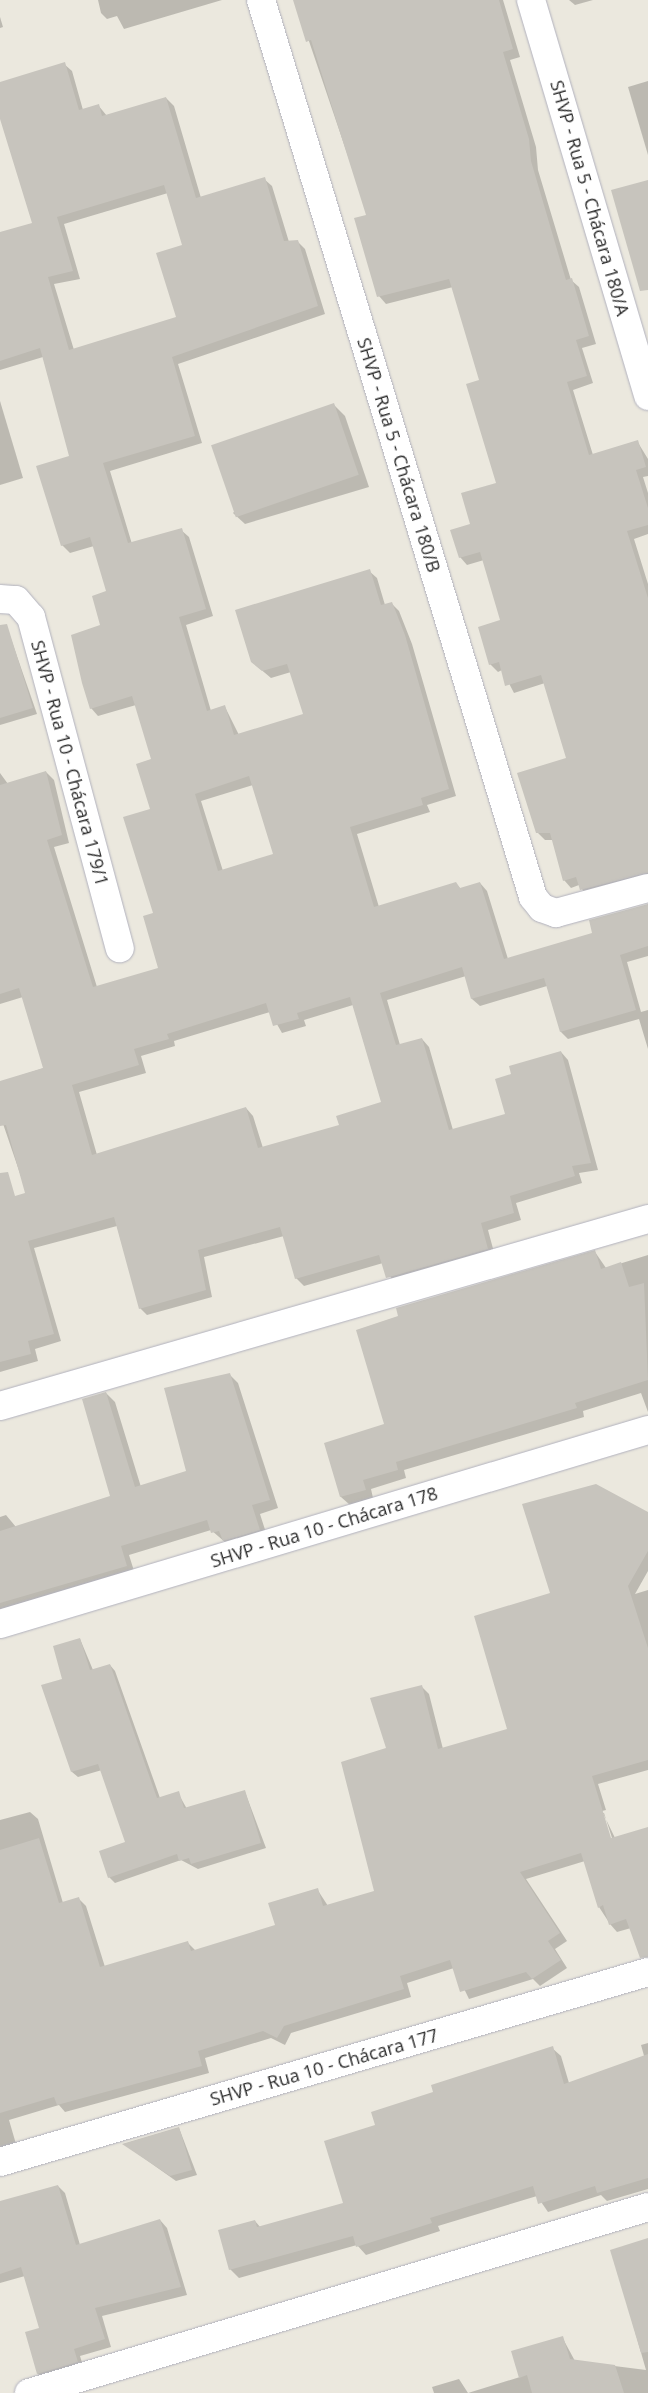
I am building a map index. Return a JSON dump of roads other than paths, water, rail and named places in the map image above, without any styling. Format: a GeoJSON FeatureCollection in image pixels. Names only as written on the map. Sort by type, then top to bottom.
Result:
{"type":"FeatureCollection","features":[{"type":"Feature","properties":{"kind":"street","name":"SHVP - Rua 5 - Chácara 180/B"},"geometry":{"type":"LineString","coordinates":[[261,0],[533,897],[542,908],[556,913],[584,909],[648,888]]}},
{"type":"Feature","properties":{"kind":"street","name":"SHVP - Rua 5 - Chácara 180/A"},"geometry":{"type":"LineString","coordinates":[[531,0],[648,396]]}},
{"type":"Feature","properties":{"kind":"street","name":"SHVP - Rua 10 - Chácara 179/1"},"geometry":{"type":"LineString","coordinates":[[0,599],[16,600],[31,617],[120,948]]}},
{"type":"Feature","properties":{"kind":"street"},"geometry":{"type":"LineString","coordinates":[[0,1406],[648,1219]]}},
{"type":"Feature","properties":{"kind":"street","name":"SHVP - Rua 10 - Chácara 178"},"geometry":{"type":"LineString","coordinates":[[0,1624],[648,1430]]}},
{"type":"Feature","properties":{"kind":"street","name":"SHVP - Rua 10 - Chácara 177"},"geometry":{"type":"LineString","coordinates":[[0,2162],[648,1972]]}},
{"type":"Feature","properties":{"kind":"street"},"geometry":{"type":"LineString","coordinates":[[30,2393],[648,2207]]}}]}
